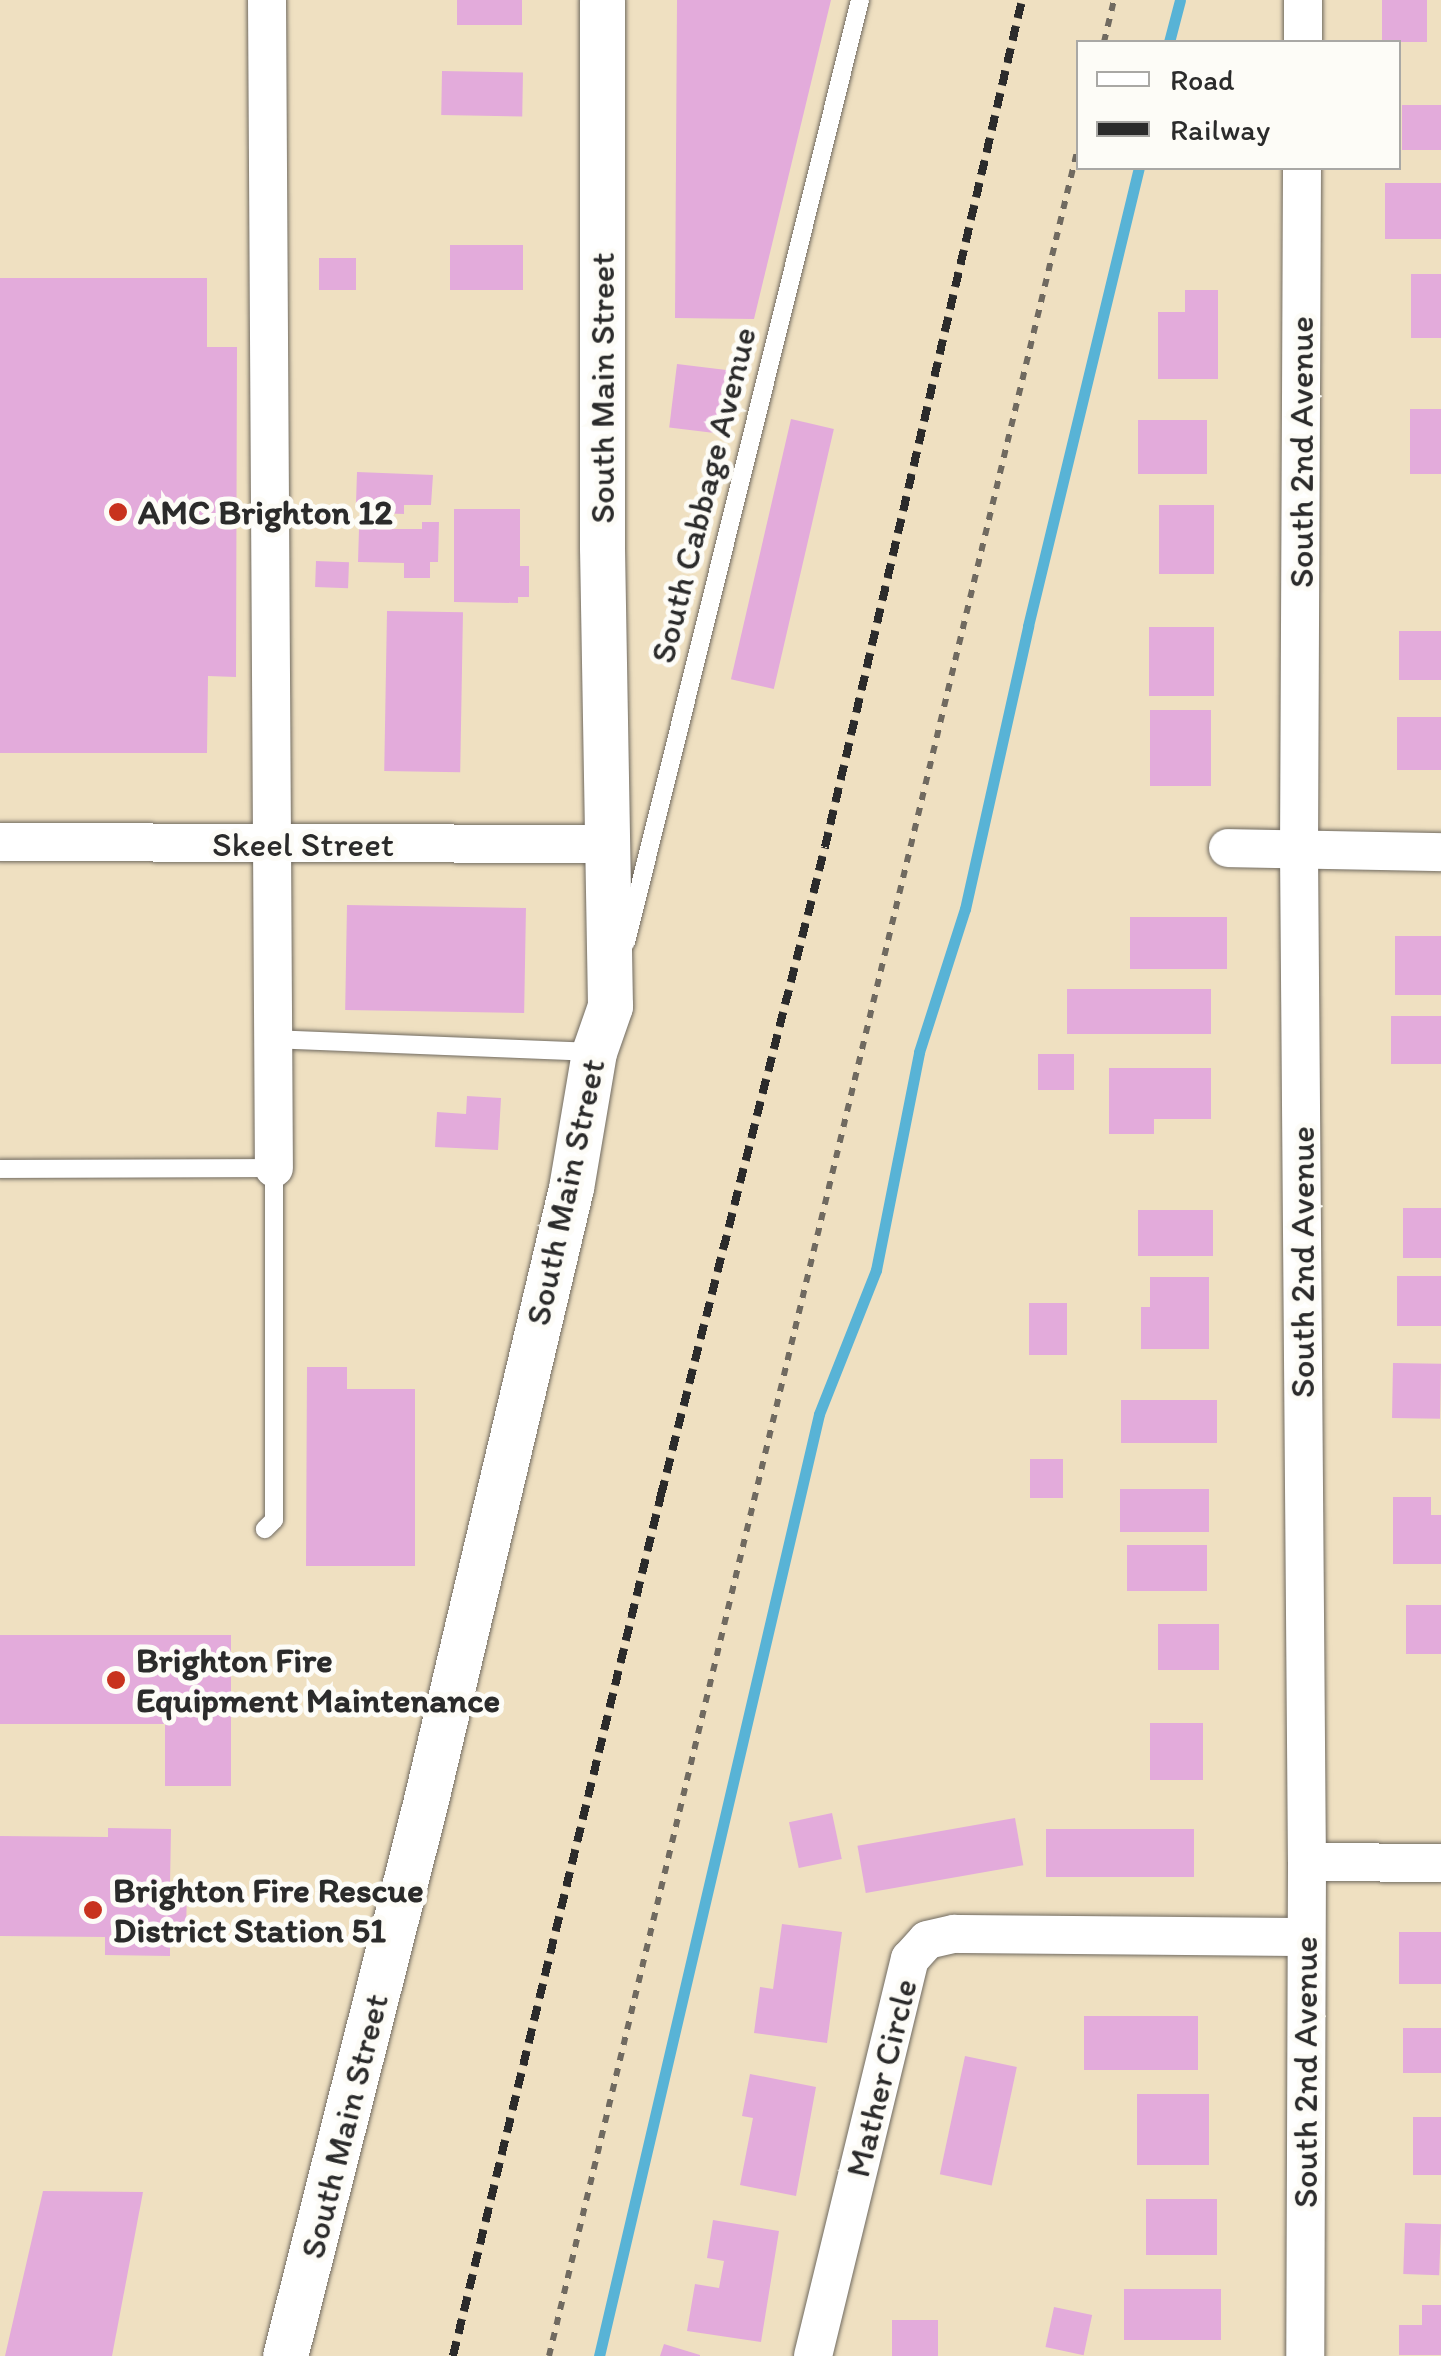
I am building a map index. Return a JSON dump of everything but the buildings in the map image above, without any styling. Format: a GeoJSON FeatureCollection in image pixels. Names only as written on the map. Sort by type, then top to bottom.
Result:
{"type":"FeatureCollection","features":[{"type":"Feature","properties":{"kind":"street"},"geometry":{"type":"LineString","coordinates":[[267,0],[274,1168]]}},
{"type":"Feature","properties":{"kind":"street","name":"South Main Street"},"geometry":{"type":"LineString","coordinates":[[285,2356],[425,1804],[571,1188],[594,1052],[610,1006],[602,0]]}},
{"type":"Feature","properties":{"kind":"street"},"geometry":{"type":"LineString","coordinates":[[1302,40],[1303,0]]}},
{"type":"Feature","properties":{"kind":"street","name":"South 2nd Avenue"},"geometry":{"type":"LineString","coordinates":[[1302,170],[1299,850],[1307,1862],[1304,2356]]}},
{"type":"Feature","properties":{"kind":"street","name":"Skeel Street"},"geometry":{"type":"LineString","coordinates":[[0,842],[606,844]]}},
{"type":"Feature","properties":{"kind":"street"},"geometry":{"type":"LineString","coordinates":[[1228,848],[1441,852]]}},
{"type":"Feature","properties":{"kind":"street"},"geometry":{"type":"LineString","coordinates":[[1307,1862],[1441,1864]]}},
{"type":"Feature","properties":{"kind":"street","name":"Mather Circle"},"geometry":{"type":"LineString","coordinates":[[812,2356],[910,1959],[927,1940],[954,1934],[1305,1938]]}},
{"type":"Feature","properties":{"kind":"lane","name":"South Cabbage Avenue"},"geometry":{"type":"LineString","coordinates":[[610,1006],[860,0]]}},
{"type":"Feature","properties":{"kind":"lane"},"geometry":{"type":"LineString","coordinates":[[273,1039],[594,1052]]}},
{"type":"Feature","properties":{"kind":"lane"},"geometry":{"type":"LineString","coordinates":[[0,1169],[274,1168],[274,1520],[265,1530]]}},
{"type":"Feature","properties":{"kind":"path"},"geometry":{"type":"LineString","coordinates":[[1104,40],[1114,0]]}},
{"type":"Feature","properties":{"kind":"path"},"geometry":{"type":"LineString","coordinates":[[549,2356],[1076,156]]}},
{"type":"Feature","properties":{"kind":"waterway"},"geometry":{"type":"LineString","coordinates":[[1170,40],[1180,0]]}},
{"type":"Feature","properties":{"kind":"waterway"},"geometry":{"type":"LineString","coordinates":[[599,2356],[819,1414],[876,1270],[919,1052],[965,909],[1028,626],[1139,170]]}},
{"type":"Feature","properties":{"kind":"railway"},"geometry":{"type":"LineString","coordinates":[[453,2356],[661,1495],[825,847],[1022,0]]}},
{"type":"Feature","properties":{"kind":"place","name":"AMC Brighton 12"},"geometry":{"type":"Point","coordinates":[118,512]}},
{"type":"Feature","properties":{"kind":"place","name":"Brighton Fire Equipment Maintenance"},"geometry":{"type":"Point","coordinates":[116,1680]}},
{"type":"Feature","properties":{"kind":"place","name":"Brighton Fire Rescue District Station 51"},"geometry":{"type":"Point","coordinates":[93,1910]}}]}
